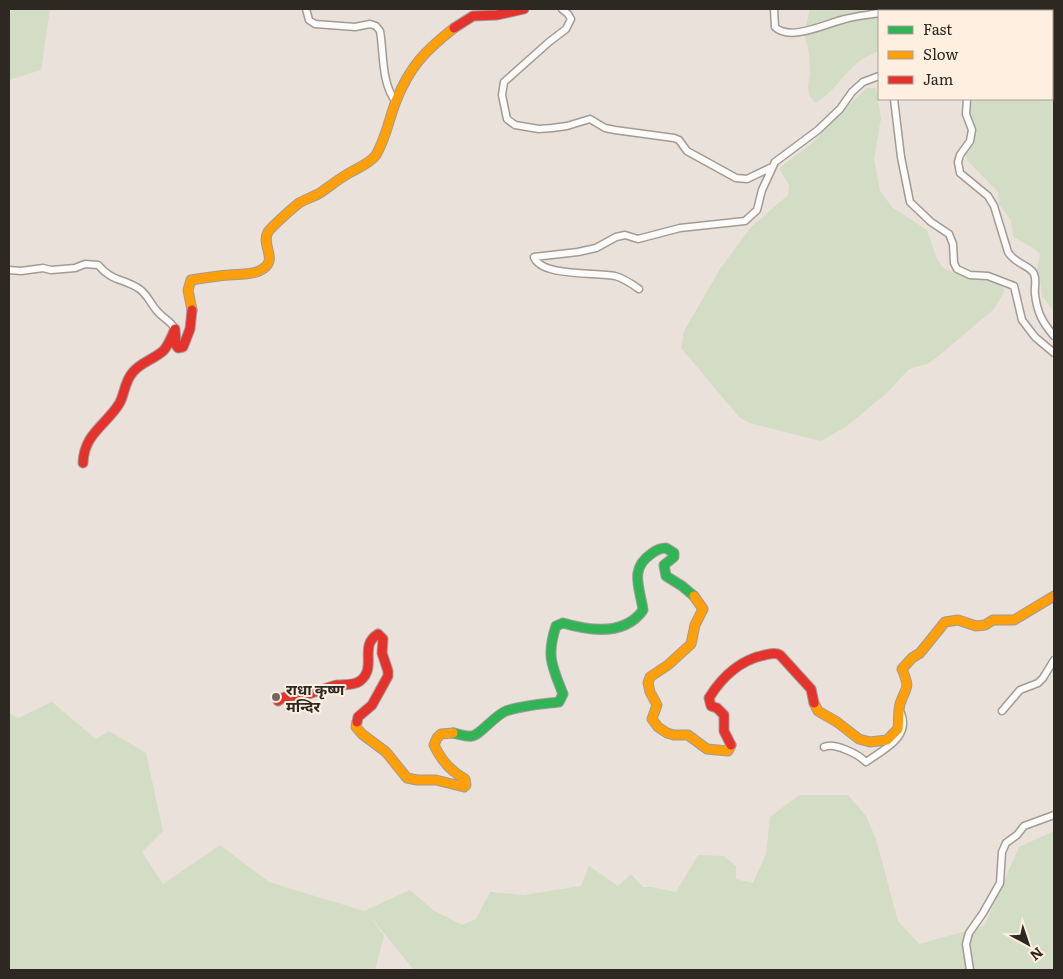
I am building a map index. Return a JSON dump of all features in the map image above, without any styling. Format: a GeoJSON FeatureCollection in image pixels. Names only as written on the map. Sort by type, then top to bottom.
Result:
{"type":"FeatureCollection","features":[{"type":"Feature","properties":{"kind":"street"},"geometry":{"type":"LineString","coordinates":[[306,9],[309,20],[315,24],[355,27],[370,24],[376,26],[380,32],[390,95],[396,102]]}},
{"type":"Feature","properties":{"kind":"street"},"geometry":{"type":"LineString","coordinates":[[9,270],[27,271],[43,268],[51,270],[76,268],[85,264],[98,264],[106,274],[114,279],[136,286],[142,290],[159,313],[169,320],[175,329],[176,345],[178,348],[183,348],[187,341],[192,320],[192,306],[187,288],[191,280],[229,274],[246,274],[258,272],[264,268],[269,263],[270,257],[266,241],[268,232],[298,204],[317,195],[351,172],[362,167],[375,156],[408,76],[419,59],[430,48],[460,23],[473,16],[498,15],[524,9]]}},
{"type":"Feature","properties":{"kind":"street"},"geometry":{"type":"LineString","coordinates":[[562,9],[571,19],[566,29],[534,54],[504,82],[502,95],[507,119],[510,122],[515,125],[539,129],[567,126],[590,119],[605,128],[674,138],[679,140],[687,151],[736,178],[747,179],[772,167]]}},
{"type":"Feature","properties":{"kind":"street"},"geometry":{"type":"LineString","coordinates":[[774,9],[775,27],[779,31],[788,32],[799,32],[844,19],[878,13]]}},
{"type":"Feature","properties":{"kind":"street"},"geometry":{"type":"LineString","coordinates":[[639,289],[618,276],[598,273],[560,272],[536,262],[534,257],[596,248],[616,237],[625,235],[638,239],[680,228],[745,221],[757,210],[762,190],[772,167],[781,156],[818,130],[840,109],[852,92],[863,82],[878,76]]}},
{"type":"Feature","properties":{"kind":"street"},"geometry":{"type":"LineString","coordinates":[[894,100],[901,157],[910,202],[923,215],[949,234],[953,244],[954,263],[957,269],[970,275],[988,276],[1014,286],[1022,320],[1035,337],[1054,353]]}},
{"type":"Feature","properties":{"kind":"street"},"geometry":{"type":"LineString","coordinates":[[967,100],[966,114],[972,130],[970,141],[960,155],[958,162],[960,173],[988,196],[994,206],[1008,252],[1012,258],[1033,272],[1036,279],[1035,293],[1038,315],[1054,336]]}},
{"type":"Feature","properties":{"kind":"street"},"geometry":{"type":"LineString","coordinates":[[83,463],[85,445],[119,404],[124,384],[142,363],[164,349],[175,329]]}},
{"type":"Feature","properties":{"kind":"street"},"geometry":{"type":"LineString","coordinates":[[278,700],[287,696],[304,695],[340,684],[355,684],[360,681],[368,673],[369,669],[368,646],[370,639],[378,634],[383,639],[382,653],[388,676],[372,705],[358,717],[356,727],[362,734],[386,752],[407,778],[436,780],[464,787],[466,785],[465,779],[451,772],[437,751],[434,745],[438,736],[452,732],[471,737],[503,712],[535,704],[559,702],[563,694],[554,673],[549,652],[556,626],[564,623],[575,627],[607,630],[623,626],[641,615],[643,610],[637,568],[645,559],[658,549],[664,547],[671,548],[674,553],[674,557],[664,565],[666,576],[698,600],[703,609],[690,644],[668,665],[650,677],[648,683],[650,692],[657,705],[652,719],[654,724],[674,735],[686,734],[708,750],[728,750],[731,744],[724,731],[724,715],[717,708],[711,706],[709,698],[731,671],[760,656],[777,653],[783,657],[811,689],[814,704],[818,711],[859,738],[870,742],[887,740],[898,729],[900,704],[904,698],[908,683],[902,669],[912,658],[920,653],[945,622],[958,620],[976,626],[985,625],[993,620],[1014,620],[1054,596]]}},
{"type":"Feature","properties":{"kind":"street"},"geometry":{"type":"LineString","coordinates":[[1002,711],[1020,690],[1038,683],[1054,660]]}},
{"type":"Feature","properties":{"kind":"street"},"geometry":{"type":"LineString","coordinates":[[824,747],[829,745],[835,746],[857,754],[866,762],[896,741],[903,720],[900,712]]}},
{"type":"Feature","properties":{"kind":"street"},"geometry":{"type":"LineString","coordinates":[[970,970],[966,944],[969,933],[1000,883],[1002,852],[1006,844],[1024,826],[1054,815]]}},
{"type":"Feature","properties":{"kind":"green space"},"geometry":{"type":"Polygon","coordinates":[[[14,9],[50,9],[41,70],[9,80],[9,13],[14,9]]]}},
{"type":"Feature","properties":{"kind":"green space"},"geometry":{"type":"Polygon","coordinates":[[[810,9],[929,9],[878,10],[878,51],[865,57],[855,65],[828,94],[815,103],[809,95],[809,54],[804,33],[810,9]]]}},
{"type":"Feature","properties":{"kind":"green space"},"geometry":{"type":"Polygon","coordinates":[[[1054,9],[1054,311],[1042,296],[1040,278],[1035,278],[1040,254],[1013,236],[1011,220],[999,204],[998,192],[968,161],[964,152],[967,131],[966,100],[1053,100],[1053,10],[956,10],[1054,9]]]}},
{"type":"Feature","properties":{"kind":"green space"},"geometry":{"type":"Polygon","coordinates":[[[866,88],[876,88],[881,118],[874,159],[880,191],[892,207],[927,230],[937,259],[943,268],[961,276],[992,277],[1002,282],[1004,292],[994,309],[936,358],[927,364],[909,369],[888,392],[847,426],[821,441],[750,423],[740,418],[681,348],[684,331],[720,269],[750,228],[788,195],[789,185],[779,168],[811,144],[866,88]]]}},
{"type":"Feature","properties":{"kind":"green space"},"geometry":{"type":"Polygon","coordinates":[[[52,702],[96,739],[109,731],[146,753],[163,831],[142,852],[163,884],[220,845],[269,882],[364,911],[410,890],[433,910],[462,925],[476,919],[490,892],[524,895],[581,886],[589,866],[618,886],[631,874],[643,887],[676,892],[698,855],[724,856],[736,866],[736,879],[753,883],[766,854],[770,817],[799,795],[848,795],[866,816],[876,839],[898,921],[919,944],[984,926],[1019,847],[1054,831],[1054,970],[414,970],[369,915],[384,936],[375,970],[9,970],[9,713],[18,718],[52,702]]]}},
{"type":"Feature","properties":{"kind":"traffic: fast"},"geometry":{"type":"LineString","coordinates":[[453,733],[472,736],[506,711],[525,706],[559,702],[563,694],[553,668],[551,653],[556,626],[563,623],[584,628],[617,628],[636,618],[643,610],[638,587],[640,566],[656,550],[666,548],[674,553],[674,557],[664,565],[666,576],[694,596]]}},
{"type":"Feature","properties":{"kind":"traffic: slow"},"geometry":{"type":"LineString","coordinates":[[192,310],[188,290],[191,280],[259,271],[269,263],[266,237],[274,225],[299,203],[320,193],[374,158],[407,78],[419,60],[454,28]]}},
{"type":"Feature","properties":{"kind":"traffic: slow"},"geometry":{"type":"LineString","coordinates":[[694,596],[703,609],[695,625],[691,644],[668,665],[650,677],[648,683],[650,692],[657,705],[652,719],[658,727],[667,733],[688,735],[707,749],[728,751],[731,745]]}},
{"type":"Feature","properties":{"kind":"traffic: slow"},"geometry":{"type":"LineString","coordinates":[[814,703],[818,711],[837,722],[859,739],[870,742],[887,740],[898,729],[899,707],[907,688],[902,669],[912,658],[920,653],[945,622],[958,620],[976,626],[985,625],[993,620],[1014,620],[1054,596]]}},
{"type":"Feature","properties":{"kind":"traffic: slow"},"geometry":{"type":"LineString","coordinates":[[357,722],[356,727],[362,734],[386,752],[407,778],[436,780],[464,787],[466,785],[465,779],[446,765],[434,745],[441,734],[453,733]]}},
{"type":"Feature","properties":{"kind":"traffic: jam"},"geometry":{"type":"LineString","coordinates":[[454,28],[473,16],[497,15],[524,9]]}},
{"type":"Feature","properties":{"kind":"traffic: jam"},"geometry":{"type":"LineString","coordinates":[[83,463],[84,453],[91,437],[119,404],[133,372],[164,350],[175,329],[176,345],[178,348],[183,347],[190,329],[192,310]]}},
{"type":"Feature","properties":{"kind":"traffic: jam"},"geometry":{"type":"LineString","coordinates":[[278,701],[286,697],[305,695],[337,685],[352,684],[360,681],[368,669],[369,644],[378,634],[383,639],[382,653],[388,676],[372,705],[358,717],[357,722]]}},
{"type":"Feature","properties":{"kind":"traffic: jam"},"geometry":{"type":"LineString","coordinates":[[731,745],[724,731],[724,715],[717,708],[711,706],[709,698],[726,676],[740,665],[756,657],[771,654],[780,655],[811,689],[814,703]]}},
{"type":"Feature","properties":{"kind":"place","name":"राधा कृष्ण मन्दिर"},"geometry":{"type":"Point","coordinates":[276,697]}}]}
